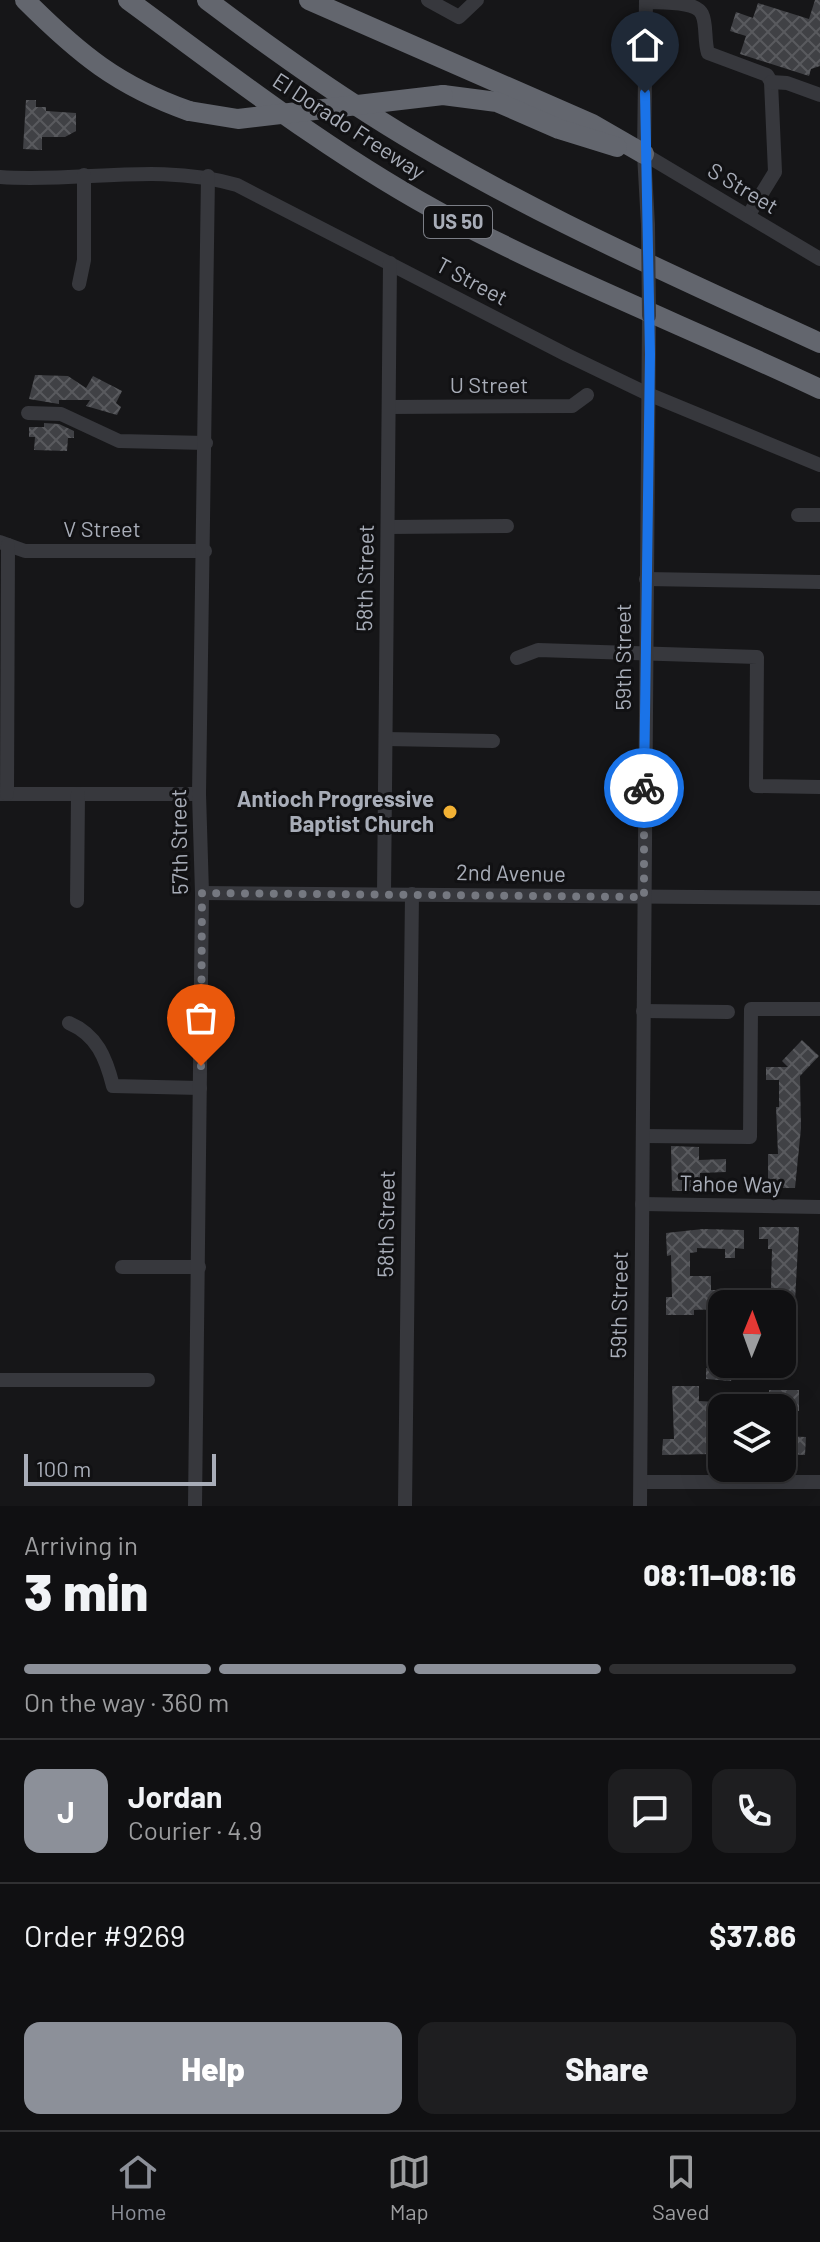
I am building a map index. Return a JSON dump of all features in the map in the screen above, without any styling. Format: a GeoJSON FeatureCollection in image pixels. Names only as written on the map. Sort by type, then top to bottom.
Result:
{"type":"FeatureCollection","features":[{"type":"Feature","properties":{"kind":"highway"},"geometry":{"type":"LineString","coordinates":[[25,0],[101,70],[143,95],[189,111],[238,119],[443,95],[497,102],[559,129],[644,154]]}},
{"type":"Feature","properties":{"kind":"highway","name":"El Dorado Freeway"},"geometry":{"type":"LineString","coordinates":[[128,0],[287,117],[367,170],[450,217],[820,389]]}},
{"type":"Feature","properties":{"kind":"highway","name":"El Dorado Freeway"},"geometry":{"type":"LineString","coordinates":[[207,0],[372,116],[456,165],[534,208],[820,343]]}},
{"type":"Feature","properties":{"kind":"highway"},"geometry":{"type":"LineString","coordinates":[[309,0],[592,124],[644,154]]}},
{"type":"Feature","properties":{"kind":"street"},"geometry":{"type":"LineString","coordinates":[[428,0],[459,17],[477,0]]}},
{"type":"Feature","properties":{"kind":"street","name":"59th Street"},"geometry":{"type":"LineString","coordinates":[[640,1506],[650,354],[644,154],[646,1]]}},
{"type":"Feature","properties":{"kind":"street"},"geometry":{"type":"LineString","coordinates":[[646,1],[686,4],[698,9],[703,15],[708,53],[767,75],[771,82],[775,172],[748,216]]}},
{"type":"Feature","properties":{"kind":"street"},"geometry":{"type":"LineString","coordinates":[[771,82],[787,83],[820,95]]}},
{"type":"Feature","properties":{"kind":"street","name":"S Street"},"geometry":{"type":"LineString","coordinates":[[644,154],[820,259]]}},
{"type":"Feature","properties":{"kind":"street","name":"T Street"},"geometry":{"type":"LineString","coordinates":[[0,177],[160,172],[208,176],[262,196],[648,394],[820,465]]}},
{"type":"Feature","properties":{"kind":"street"},"geometry":{"type":"LineString","coordinates":[[79,284],[84,260],[84,175]]}},
{"type":"Feature","properties":{"kind":"street","name":"57th Street"},"geometry":{"type":"LineString","coordinates":[[195,1506],[202,893],[199,794],[205,551],[208,176]]}},
{"type":"Feature","properties":{"kind":"street","name":"58th Street"},"geometry":{"type":"LineString","coordinates":[[384,894],[390,789],[386,739],[390,263]]}},
{"type":"Feature","properties":{"kind":"street","name":"U Street"},"geometry":{"type":"LineString","coordinates":[[389,407],[572,406],[587,395]]}},
{"type":"Feature","properties":{"kind":"street"},"geometry":{"type":"LineString","coordinates":[[28,413],[61,414],[119,441],[206,443]]}},
{"type":"Feature","properties":{"kind":"street"},"geometry":{"type":"LineString","coordinates":[[798,515],[820,515]]}},
{"type":"Feature","properties":{"kind":"street"},"geometry":{"type":"LineString","coordinates":[[388,527],[507,526]]}},
{"type":"Feature","properties":{"kind":"street"},"geometry":{"type":"LineString","coordinates":[[4,543],[4,794],[199,794]]}},
{"type":"Feature","properties":{"kind":"street","name":"V Street"},"geometry":{"type":"LineString","coordinates":[[4,543],[25,551],[205,551]]}},
{"type":"Feature","properties":{"kind":"street"},"geometry":{"type":"LineString","coordinates":[[646,579],[820,582]]}},
{"type":"Feature","properties":{"kind":"street"},"geometry":{"type":"LineString","coordinates":[[517,658],[538,650],[757,657],[756,786],[820,787]]}},
{"type":"Feature","properties":{"kind":"street"},"geometry":{"type":"LineString","coordinates":[[386,739],[493,741]]}},
{"type":"Feature","properties":{"kind":"street"},"geometry":{"type":"LineString","coordinates":[[77,901],[78,794]]}},
{"type":"Feature","properties":{"kind":"street","name":"2nd Avenue"},"geometry":{"type":"LineString","coordinates":[[202,893],[412,894],[535,889],[644,897],[820,898]]}},
{"type":"Feature","properties":{"kind":"street","name":"58th Street"},"geometry":{"type":"LineString","coordinates":[[405,1506],[412,894]]}},
{"type":"Feature","properties":{"kind":"street"},"geometry":{"type":"LineString","coordinates":[[643,1136],[750,1137],[751,1009],[820,1009]]}},
{"type":"Feature","properties":{"kind":"street"},"geometry":{"type":"LineString","coordinates":[[643,1011],[728,1012]]}},
{"type":"Feature","properties":{"kind":"street"},"geometry":{"type":"LineString","coordinates":[[69,1023],[90,1036],[100,1047],[113,1086],[200,1088]]}},
{"type":"Feature","properties":{"kind":"street","name":"Tahoe Way"},"geometry":{"type":"LineString","coordinates":[[642,1204],[820,1207]]}},
{"type":"Feature","properties":{"kind":"street"},"geometry":{"type":"LineString","coordinates":[[122,1267],[199,1267]]}},
{"type":"Feature","properties":{"kind":"street"},"geometry":{"type":"LineString","coordinates":[[0,1380],[148,1380]]}},
{"type":"Feature","properties":{"kind":"street"},"geometry":{"type":"LineString","coordinates":[[641,1482],[820,1482]]}},
{"type":"Feature","properties":{"kind":"building"},"geometry":{"type":"Polygon","coordinates":[[[815,0],[820,0],[820,66],[811,69],[809,76],[740,54],[746,36],[730,31],[736,12],[753,18],[758,3],[809,19],[815,0]]]}},
{"type":"Feature","properties":{"kind":"building"},"geometry":{"type":"Polygon","coordinates":[[[26,100],[36,100],[36,107],[46,107],[46,111],[76,113],[76,131],[65,137],[42,137],[42,150],[23,149],[26,100]]]}},
{"type":"Feature","properties":{"kind":"building"},"geometry":{"type":"Polygon","coordinates":[[[35,375],[68,376],[86,388],[93,376],[122,391],[116,403],[121,407],[117,415],[86,406],[90,400],[59,400],[59,404],[29,399],[35,375]]]}},
{"type":"Feature","properties":{"kind":"building"},"geometry":{"type":"Polygon","coordinates":[[[44,423],[59,424],[74,431],[74,438],[68,438],[67,451],[34,450],[35,437],[29,437],[29,427],[44,427],[44,423]]]}},
{"type":"Feature","properties":{"kind":"building"},"geometry":{"type":"Polygon","coordinates":[[[802,1040],[819,1056],[800,1076],[801,1128],[795,1188],[768,1188],[768,1154],[778,1154],[776,1107],[779,1107],[779,1080],[766,1080],[766,1067],[788,1067],[782,1061],[802,1040]]]}},
{"type":"Feature","properties":{"kind":"building"},"geometry":{"type":"Polygon","coordinates":[[[671,1146],[699,1147],[699,1160],[726,1159],[726,1172],[700,1173],[700,1191],[672,1191],[671,1146]]]}},
{"type":"Feature","properties":{"kind":"building"},"geometry":{"type":"Polygon","coordinates":[[[759,1227],[799,1227],[796,1290],[766,1290],[771,1288],[772,1249],[768,1249],[768,1239],[759,1239],[759,1227]]]}},
{"type":"Feature","properties":{"kind":"building"},"geometry":{"type":"Polygon","coordinates":[[[703,1229],[744,1230],[744,1249],[735,1248],[735,1258],[725,1258],[725,1249],[697,1248],[697,1252],[690,1253],[690,1276],[711,1276],[708,1309],[694,1310],[694,1315],[666,1315],[666,1297],[672,1297],[671,1255],[667,1256],[666,1233],[703,1229]]]}},
{"type":"Feature","properties":{"kind":"building"},"geometry":{"type":"Polygon","coordinates":[[[796,1320],[798,1320],[796,1346],[796,1320]]]}},
{"type":"Feature","properties":{"kind":"building"},"geometry":{"type":"Polygon","coordinates":[[[706,1368],[708,1378],[732,1378],[731,1381],[706,1379],[706,1368]]]}},
{"type":"Feature","properties":{"kind":"building"},"geometry":{"type":"Polygon","coordinates":[[[672,1386],[699,1386],[699,1401],[708,1401],[708,1454],[662,1455],[663,1439],[674,1439],[672,1386]]]}},
{"type":"Feature","properties":{"kind":"building"},"geometry":{"type":"Polygon","coordinates":[[[769,1390],[799,1390],[799,1411],[796,1411],[796,1394],[769,1394],[769,1390]]]}},
{"type":"Feature","properties":{"kind":"building"},"geometry":{"type":"Polygon","coordinates":[[[796,1437],[806,1437],[805,1455],[796,1455],[796,1437]]]}},
{"type":"Feature","properties":{"kind":"way so far"},"geometry":{"type":"LineString","coordinates":[[201,1066],[202,893],[644,897],[644,788]]}},
{"type":"Feature","properties":{"kind":"place","name":"Antioch Progressive Baptist Church"},"geometry":{"type":"Point","coordinates":[450,812]}},
{"type":"Feature","properties":{"kind":"route"},"geometry":{"type":"LineString","coordinates":[[644,788],[650,354],[645,93]]}}]}
